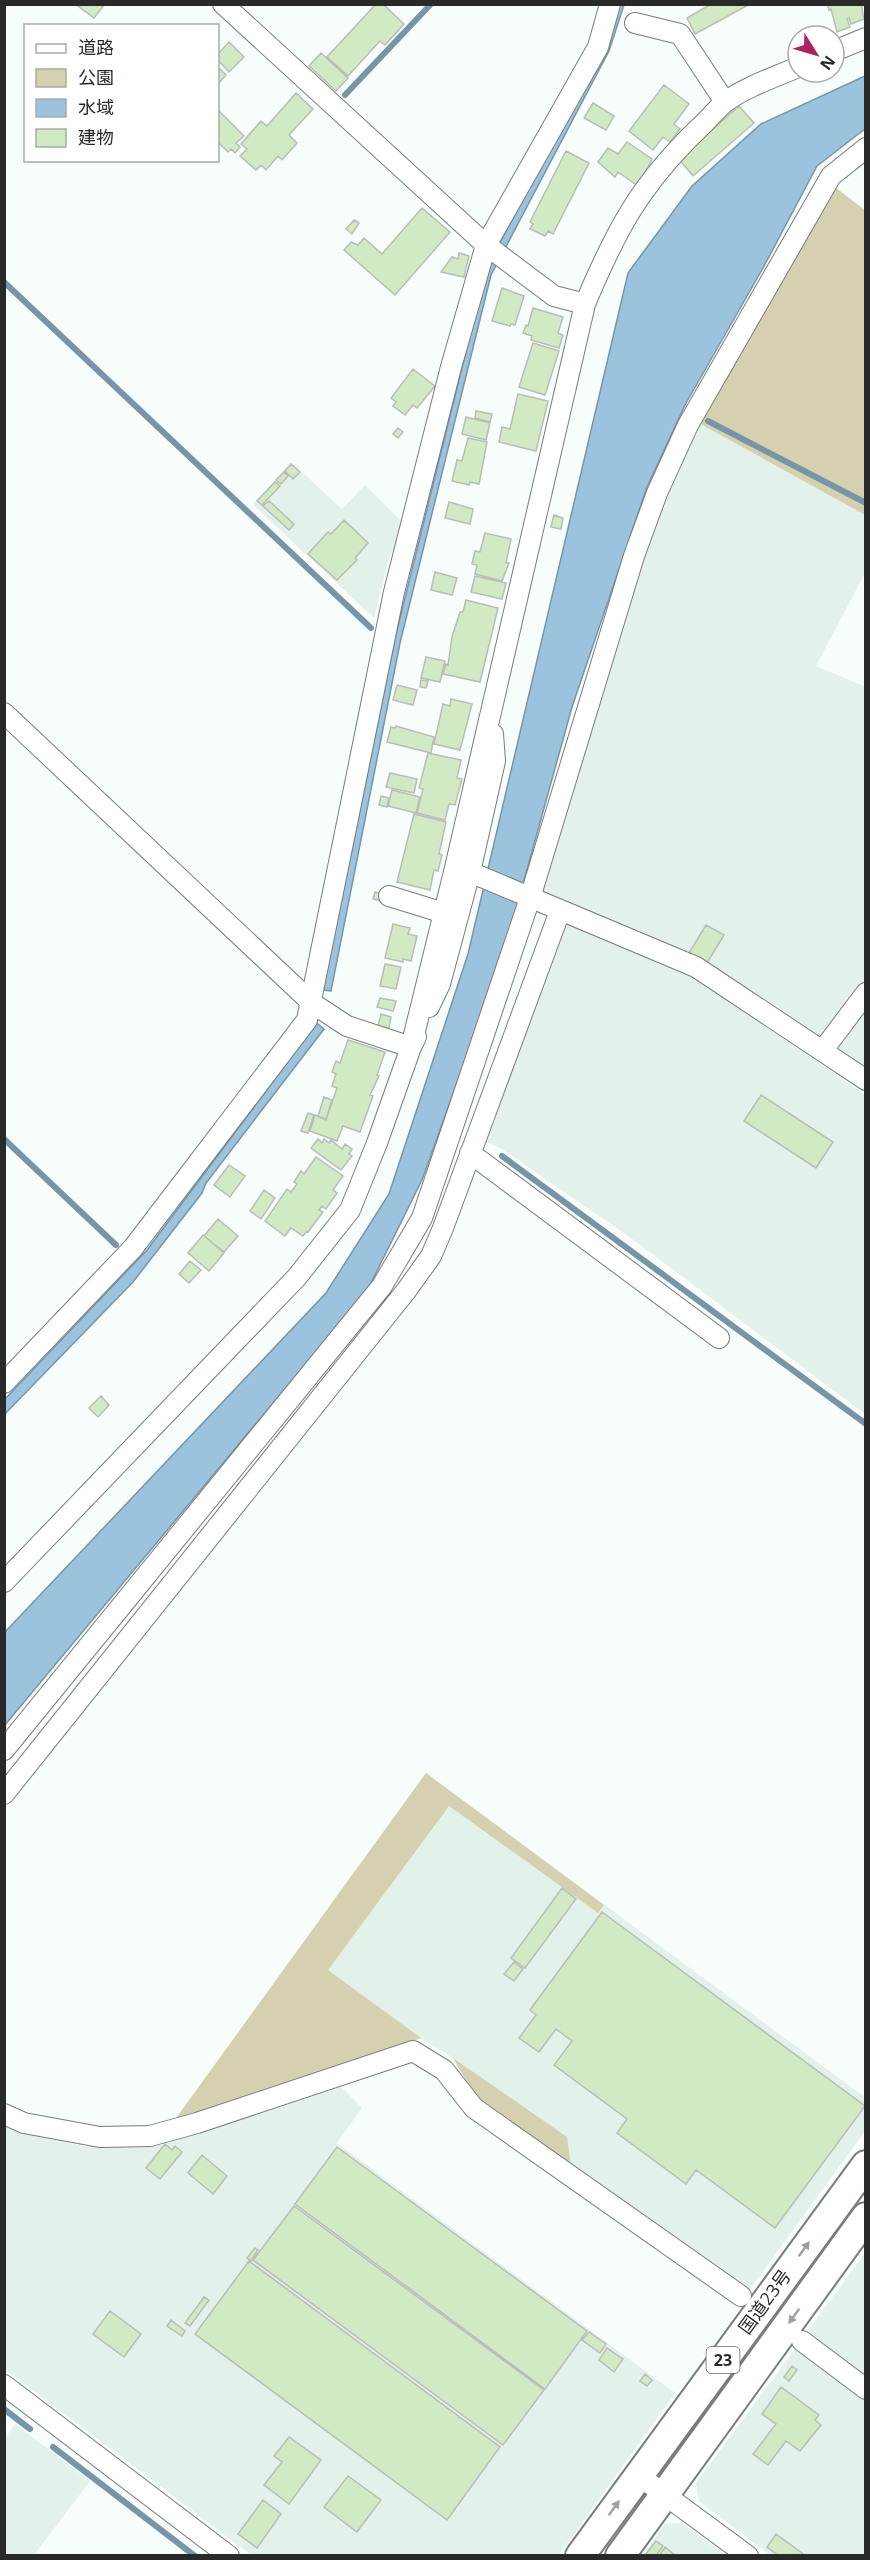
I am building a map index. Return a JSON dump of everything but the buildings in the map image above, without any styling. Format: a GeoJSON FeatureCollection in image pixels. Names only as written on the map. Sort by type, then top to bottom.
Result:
{"type":"FeatureCollection","features":[{"type":"Feature","properties":{"kind":"highway","name":"国道23号"},"geometry":{"type":"LineString","coordinates":[[580,2556],[866,2165]]}},
{"type":"Feature","properties":{"kind":"highway","name":"国道23号"},"geometry":{"type":"LineString","coordinates":[[620,2556],[866,2217]]}},
{"type":"Feature","properties":{"kind":"street"},"geometry":{"type":"LineString","coordinates":[[223,4],[494,252],[554,296],[585,304]]}},
{"type":"Feature","properties":{"kind":"street"},"geometry":{"type":"LineString","coordinates":[[4,1383],[133,1248],[308,1020],[394,592],[451,367],[494,252],[598,47],[610,4]]}},
{"type":"Feature","properties":{"kind":"street"},"geometry":{"type":"LineString","coordinates":[[635,23],[680,34],[725,102]]}},
{"type":"Feature","properties":{"kind":"street"},"geometry":{"type":"LineString","coordinates":[[846,46],[866,38]]}},
{"type":"Feature","properties":{"kind":"street"},"geometry":{"type":"LineString","coordinates":[[411,1047],[492,710],[585,304],[608,249],[649,181],[678,148],[725,102],[786,73]]}},
{"type":"Feature","properties":{"kind":"street"},"geometry":{"type":"LineString","coordinates":[[4,1750],[382,1286],[422,1218],[530,898],[634,556],[662,483],[688,425],[831,176],[866,148]]}},
{"type":"Feature","properties":{"kind":"street"},"geometry":{"type":"LineString","coordinates":[[4,1582],[297,1277],[350,1210],[377,1143],[411,1047],[440,984],[474,874],[495,761],[492,710]]}},
{"type":"Feature","properties":{"kind":"street"},"geometry":{"type":"LineString","coordinates":[[4,713],[312,1003],[347,1026],[411,1047]]}},
{"type":"Feature","properties":{"kind":"street"},"geometry":{"type":"LineString","coordinates":[[474,874],[696,967],[866,1080]]}},
{"type":"Feature","properties":{"kind":"street"},"geometry":{"type":"LineString","coordinates":[[389,896],[444,913]]}},
{"type":"Feature","properties":{"kind":"street"},"geometry":{"type":"LineString","coordinates":[[4,1794],[406,1292],[431,1256],[560,911]]}},
{"type":"Feature","properties":{"kind":"street"},"geometry":{"type":"LineString","coordinates":[[823,1050],[866,993]]}},
{"type":"Feature","properties":{"kind":"street"},"geometry":{"type":"LineString","coordinates":[[470,1153],[719,1338]]}},
{"type":"Feature","properties":{"kind":"street"},"geometry":{"type":"LineString","coordinates":[[4,2114],[24,2123],[100,2138],[150,2136],[197,2123],[413,2051],[444,2070],[474,2108],[741,2296]]}},
{"type":"Feature","properties":{"kind":"street"},"geometry":{"type":"LineString","coordinates":[[802,2342],[866,2389]]}},
{"type":"Feature","properties":{"kind":"street"},"geometry":{"type":"LineString","coordinates":[[4,2385],[229,2556]]}},
{"type":"Feature","properties":{"kind":"street"},"geometry":{"type":"LineString","coordinates":[[638,2475],[748,2556]]}},
{"type":"Feature","properties":{"kind":"shaded area"},"geometry":{"type":"Polygon","coordinates":[[[697,422],[865,515],[865,573],[816,666],[866,687],[865,981],[827,1035],[817,1035],[681,950],[537,891],[640,556],[697,422]]]}},
{"type":"Feature","properties":{"kind":"shaded area"},"geometry":{"type":"Polygon","coordinates":[[[291,462],[342,509],[365,485],[405,525],[389,558],[374,618],[253,505],[291,462]]]}},
{"type":"Feature","properties":{"kind":"shaded area"},"geometry":{"type":"Polygon","coordinates":[[[570,924],[671,965],[704,983],[865,1095],[865,1414],[631,1238],[502,1149],[487,1142],[561,930],[570,924]]]}},
{"type":"Feature","properties":{"kind":"shaded area"},"geometry":{"type":"Polygon","coordinates":[[[865,1006],[865,1072],[839,1053],[837,1044],[865,1006]]]}},
{"type":"Feature","properties":{"kind":"shaded area"},"geometry":{"type":"Polygon","coordinates":[[[426,1773],[866,2098],[865,2131],[747,2293],[477,2099],[453,2058],[421,2038],[174,2121],[426,1773]]]}},
{"type":"Feature","properties":{"kind":"shaded area"},"geometry":{"type":"Polygon","coordinates":[[[341,2087],[362,2108],[337,2143],[675,2393],[559,2555],[251,2555],[5,2369],[4,2125],[82,2146],[160,2145],[341,2087]]]}},
{"type":"Feature","properties":{"kind":"shaded area"},"geometry":{"type":"Polygon","coordinates":[[[865,2253],[865,2381],[804,2336],[865,2253]]]}},
{"type":"Feature","properties":{"kind":"shaded area"},"geometry":{"type":"Polygon","coordinates":[[[795,2349],[865,2400],[865,2555],[770,2555],[699,2501],[696,2483],[795,2349]]]}},
{"type":"Feature","properties":{"kind":"shaded area"},"geometry":{"type":"Polygon","coordinates":[[[15,2424],[90,2481],[34,2555],[5,2555],[5,2438],[15,2424]]]}},
{"type":"Feature","properties":{"kind":"shaded area"},"geometry":{"type":"Polygon","coordinates":[[[682,2523],[725,2555],[642,2556],[665,2524],[682,2523]]]}},
{"type":"Feature","properties":{"kind":"green space"},"geometry":{"type":"Polygon","coordinates":[[[836,188],[865,210],[865,515],[697,422],[836,188]]]}},
{"type":"Feature","properties":{"kind":"green space"},"geometry":{"type":"Polygon","coordinates":[[[426,1773],[604,1905],[598,1913],[449,1806],[328,1970],[421,2038],[174,2121],[426,1773]]]}},
{"type":"Feature","properties":{"kind":"green space"},"geometry":{"type":"Polygon","coordinates":[[[453,2058],[567,2137],[571,2167],[477,2099],[453,2058]]]}},
{"type":"Feature","properties":{"kind":"water"},"geometry":{"type":"Polygon","coordinates":[[[616,5],[624,5],[609,51],[491,275],[400,643],[331,991],[323,990],[396,634],[487,267],[569,112],[616,5]]]}},
{"type":"Feature","properties":{"kind":"water"},"geometry":{"type":"Polygon","coordinates":[[[865,76],[865,129],[817,166],[763,268],[685,405],[647,487],[572,707],[505,949],[422,1180],[368,1289],[5,1725],[5,1632],[326,1293],[389,1194],[468,954],[628,273],[692,186],[761,124],[865,76]]]}},
{"type":"Feature","properties":{"kind":"water"},"geometry":{"type":"Polygon","coordinates":[[[317,1023],[324,1029],[133,1282],[5,1414],[5,1399],[147,1250],[317,1023]]]}},
{"type":"Feature","properties":{"kind":"waterway"},"geometry":{"type":"LineString","coordinates":[[345,95],[431,4]]}},
{"type":"Feature","properties":{"kind":"waterway"},"geometry":{"type":"LineString","coordinates":[[4,282],[371,628]]}},
{"type":"Feature","properties":{"kind":"waterway"},"geometry":{"type":"LineString","coordinates":[[708,421],[866,503]]}},
{"type":"Feature","properties":{"kind":"waterway"},"geometry":{"type":"LineString","coordinates":[[4,1139],[116,1245]]}},
{"type":"Feature","properties":{"kind":"waterway"},"geometry":{"type":"LineString","coordinates":[[502,1156],[866,1424]]}},
{"type":"Feature","properties":{"kind":"waterway"},"geometry":{"type":"LineString","coordinates":[[4,2409],[30,2429]]}},
{"type":"Feature","properties":{"kind":"waterway"},"geometry":{"type":"LineString","coordinates":[[53,2447],[195,2556]]}}]}
